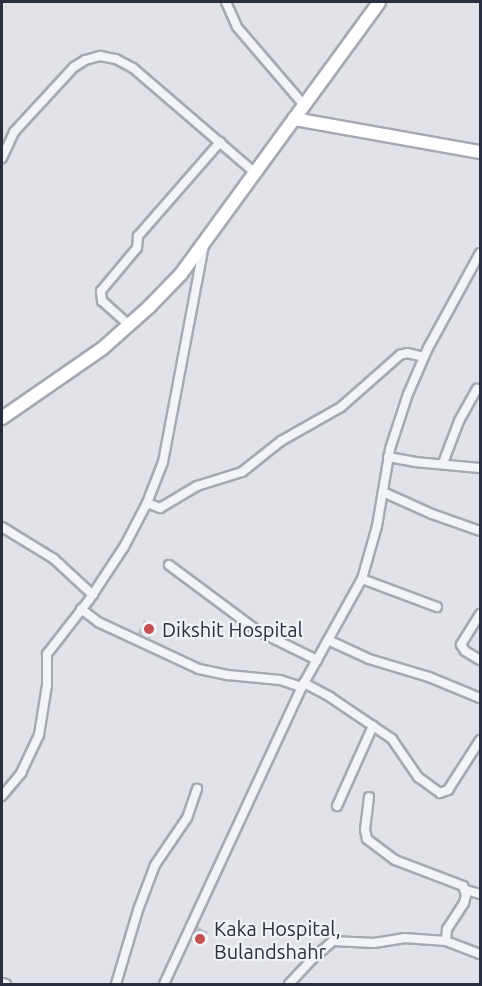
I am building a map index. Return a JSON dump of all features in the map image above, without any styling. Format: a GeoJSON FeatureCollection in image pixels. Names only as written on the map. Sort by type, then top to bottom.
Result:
{"type":"FeatureCollection","features":[{"type":"Feature","properties":{"kind":"main road"},"geometry":{"type":"LineString","coordinates":[[2,418],[103,348],[181,274],[379,2]]}},
{"type":"Feature","properties":{"kind":"main road"},"geometry":{"type":"LineString","coordinates":[[294,119],[480,152]]}},
{"type":"Feature","properties":{"kind":"street"},"geometry":{"type":"LineString","coordinates":[[226,2],[244,37],[303,104]]}},
{"type":"Feature","properties":{"kind":"street"},"geometry":{"type":"LineString","coordinates":[[2,158],[14,132],[74,67],[85,60],[100,56],[116,59],[133,68],[254,172]]}},
{"type":"Feature","properties":{"kind":"street"},"geometry":{"type":"LineString","coordinates":[[129,325],[102,301],[100,291],[137,248],[138,236],[220,142]]}},
{"type":"Feature","properties":{"kind":"street"},"geometry":{"type":"LineString","coordinates":[[2,796],[21,773],[39,735],[47,686],[47,654],[93,595],[124,548],[147,503],[167,451],[205,241]]}},
{"type":"Feature","properties":{"kind":"street"},"geometry":{"type":"LineString","coordinates":[[167,983],[303,685],[362,579],[388,457],[408,394],[424,357],[480,253]]}},
{"type":"Feature","properties":{"kind":"street"},"geometry":{"type":"LineString","coordinates":[[147,503],[160,508],[198,486],[242,472],[281,441],[341,407],[400,355],[407,353],[424,357]]}},
{"type":"Feature","properties":{"kind":"street"},"geometry":{"type":"LineString","coordinates":[[443,463],[459,421],[477,389]]}},
{"type":"Feature","properties":{"kind":"street"},"geometry":{"type":"LineString","coordinates":[[388,457],[480,468]]}},
{"type":"Feature","properties":{"kind":"street"},"geometry":{"type":"LineString","coordinates":[[382,492],[432,514],[480,531]]}},
{"type":"Feature","properties":{"kind":"street"},"geometry":{"type":"LineString","coordinates":[[2,527],[54,559],[93,595]]}},
{"type":"Feature","properties":{"kind":"street"},"geometry":{"type":"LineString","coordinates":[[169,565],[258,631],[317,660]]}},
{"type":"Feature","properties":{"kind":"street"},"geometry":{"type":"LineString","coordinates":[[362,579],[437,608]]}},
{"type":"Feature","properties":{"kind":"street"},"geometry":{"type":"LineString","coordinates":[[81,609],[98,622],[199,669],[228,675],[280,680],[303,685],[330,696],[392,740],[418,777],[440,793],[448,790],[480,740]]}},
{"type":"Feature","properties":{"kind":"street"},"geometry":{"type":"LineString","coordinates":[[480,614],[461,645],[465,651],[480,660]]}},
{"type":"Feature","properties":{"kind":"street"},"geometry":{"type":"LineString","coordinates":[[328,640],[369,659],[429,677],[480,698]]}},
{"type":"Feature","properties":{"kind":"street"},"geometry":{"type":"LineString","coordinates":[[337,806],[373,726]]}},
{"type":"Feature","properties":{"kind":"street"},"geometry":{"type":"LineString","coordinates":[[116,984],[138,910],[155,865],[187,818],[197,789]]}},
{"type":"Feature","properties":{"kind":"street"},"geometry":{"type":"LineString","coordinates":[[369,797],[365,830],[367,839],[395,860],[480,894]]}},
{"type":"Feature","properties":{"kind":"street"},"geometry":{"type":"LineString","coordinates":[[446,941],[447,929],[464,903],[466,890]]}},
{"type":"Feature","properties":{"kind":"street"},"geometry":{"type":"LineString","coordinates":[[289,984],[310,960],[333,941],[374,943],[404,938],[446,941],[480,954]]}},
{"type":"Feature","properties":{"kind":"street"},"geometry":{"type":"LineString","coordinates":[[2,983],[6,984]]}},
{"type":"Feature","properties":{"kind":"building"},"geometry":{"type":"Polygon","coordinates":[[[144,620],[157,626],[151,639],[138,633],[144,620]]]}},
{"type":"Feature","properties":{"kind":"building"},"geometry":{"type":"Polygon","coordinates":[[[198,927],[208,932],[201,946],[191,941],[198,927]]]}},
{"type":"Feature","properties":{"kind":"place","name":"Dikshit Hospital"},"geometry":{"type":"Point","coordinates":[149,629]}},
{"type":"Feature","properties":{"kind":"place","name":"Kaka Hospital, Bulandshahr"},"geometry":{"type":"Point","coordinates":[200,939]}}]}
